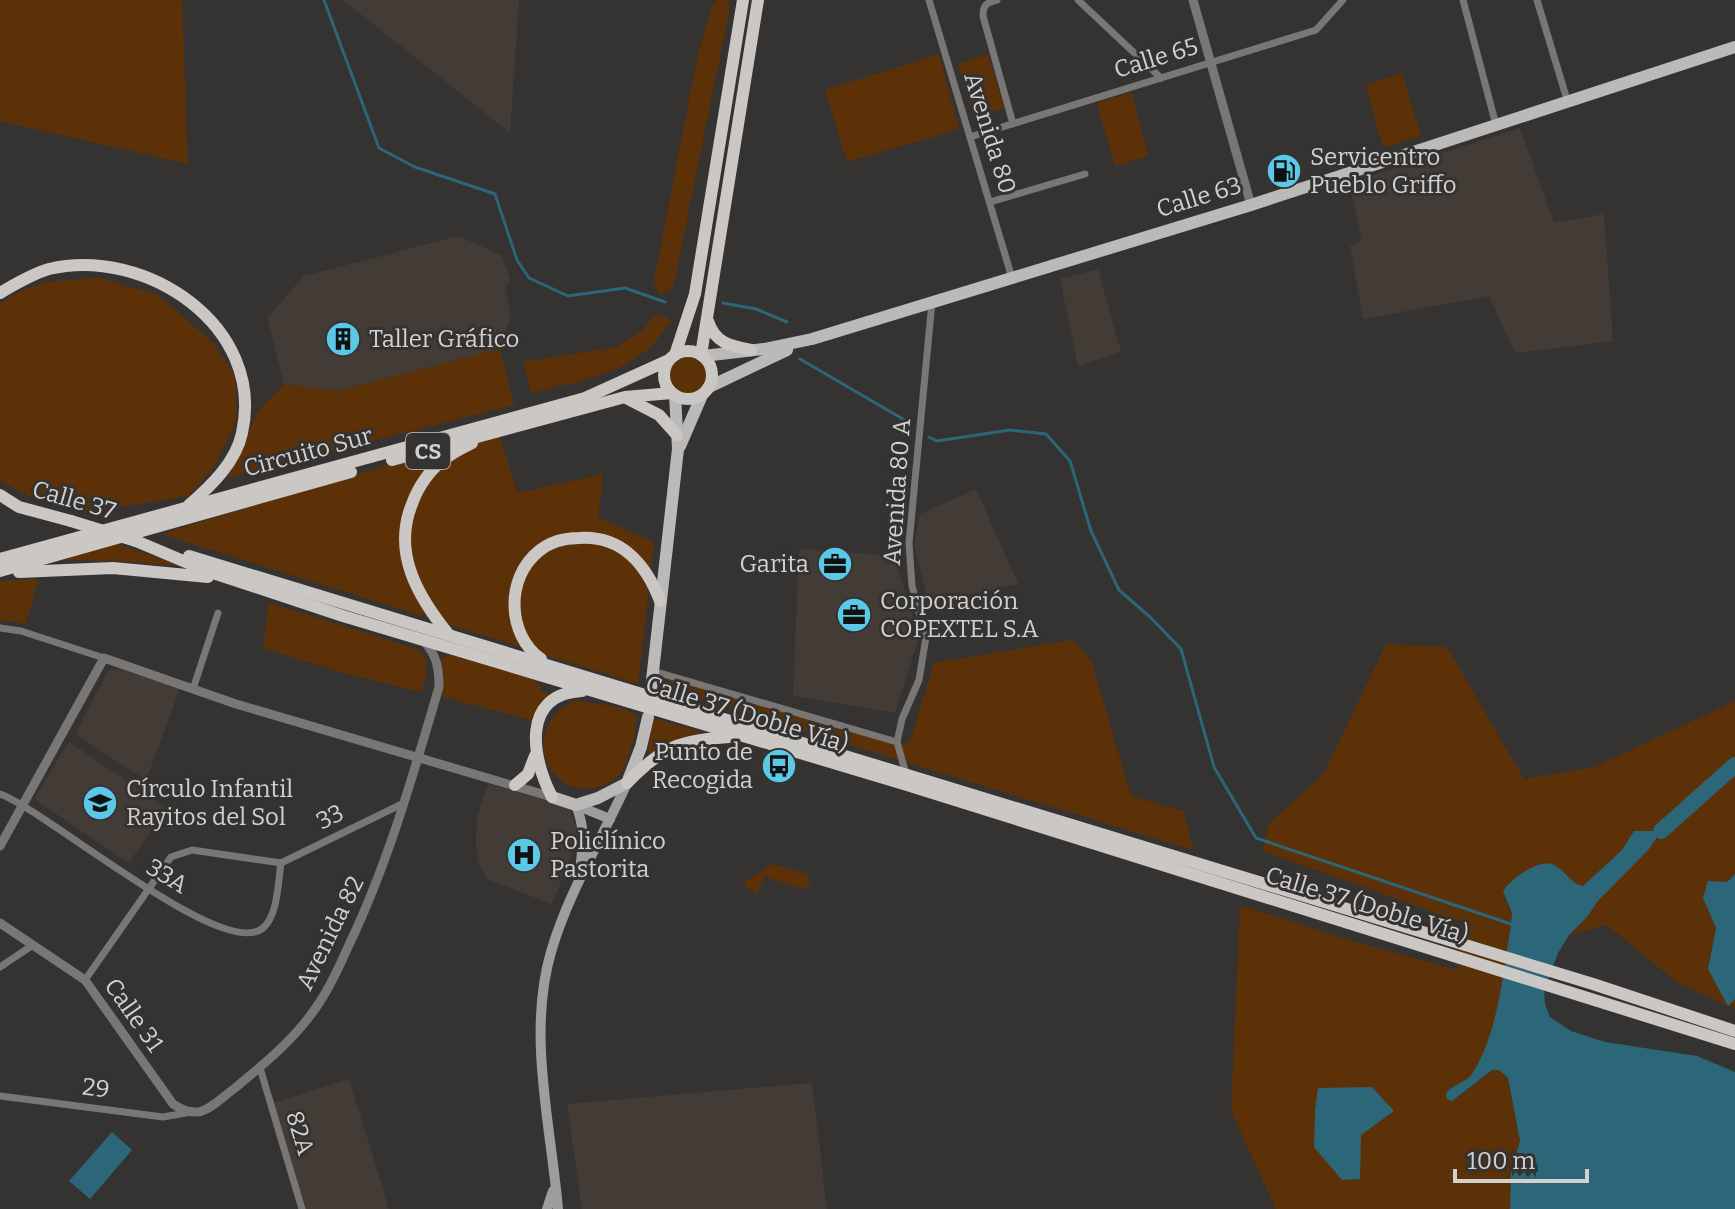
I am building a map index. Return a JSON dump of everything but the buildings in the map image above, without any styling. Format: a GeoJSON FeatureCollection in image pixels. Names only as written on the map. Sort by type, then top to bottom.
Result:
{"type":"FeatureCollection","features":[{"type":"Feature","properties":{"kind":"highway"},"geometry":{"type":"LineString","coordinates":[[674,394],[664,374],[695,294],[743,0]]}},
{"type":"Feature","properties":{"kind":"highway"},"geometry":{"type":"LineString","coordinates":[[705,391],[712,374],[702,355],[707,316],[758,0]]}},
{"type":"Feature","properties":{"kind":"highway"},"geometry":{"type":"LineString","coordinates":[[0,293],[48,270],[73,266],[123,269],[154,279],[180,293],[221,332],[237,362],[243,388],[245,410],[242,435],[225,469],[206,491],[183,509]]}},
{"type":"Feature","properties":{"kind":"highway"},"geometry":{"type":"LineString","coordinates":[[707,316],[715,336],[723,343],[751,350]]}},
{"type":"Feature","properties":{"kind":"highway"},"geometry":{"type":"LineString","coordinates":[[622,383],[659,358],[685,326]]}},
{"type":"Feature","properties":{"kind":"highway","name":"CS"},"geometry":{"type":"LineString","coordinates":[[672,358],[688,351],[702,355]]}},
{"type":"Feature","properties":{"kind":"highway","name":"Circuito Sur"},"geometry":{"type":"LineString","coordinates":[[0,559],[585,398],[672,358]]}},
{"type":"Feature","properties":{"kind":"highway","name":"CS"},"geometry":{"type":"LineString","coordinates":[[674,394],[688,399],[705,391]]}},
{"type":"Feature","properties":{"kind":"highway","name":"Circuito Sur"},"geometry":{"type":"LineString","coordinates":[[0,572],[625,397],[674,394]]}},
{"type":"Feature","properties":{"kind":"highway"},"geometry":{"type":"LineString","coordinates":[[625,397],[659,415],[678,442]]}},
{"type":"Feature","properties":{"kind":"highway"},"geometry":{"type":"LineString","coordinates":[[449,635],[432,614],[409,571],[404,527],[418,488],[443,459],[488,434]]}},
{"type":"Feature","properties":{"kind":"highway","name":"Calle 37"},"geometry":{"type":"LineString","coordinates":[[0,498],[19,507],[136,541]]}},
{"type":"Feature","properties":{"kind":"highway"},"geometry":{"type":"LineString","coordinates":[[550,665],[529,650],[515,621],[515,595],[527,565],[538,552],[553,543],[589,537],[617,545],[639,562],[660,601]]}},
{"type":"Feature","properties":{"kind":"highway"},"geometry":{"type":"LineString","coordinates":[[136,541],[550,665]]}},
{"type":"Feature","properties":{"kind":"highway","name":"Calle 37 (Doble Vía)"},"geometry":{"type":"LineString","coordinates":[[136,541],[243,583],[421,639],[1735,1031]]}},
{"type":"Feature","properties":{"kind":"highway"},"geometry":{"type":"LineString","coordinates":[[0,572],[113,568],[192,573],[243,583]]}},
{"type":"Feature","properties":{"kind":"highway","name":"Calle 37 (Doble Vía)"},"geometry":{"type":"LineString","coordinates":[[550,665],[906,774],[1450,948]]}},
{"type":"Feature","properties":{"kind":"highway"},"geometry":{"type":"LineString","coordinates":[[515,785],[528,774],[535,754],[537,728],[546,706],[568,692],[591,691]]}},
{"type":"Feature","properties":{"kind":"highway"},"geometry":{"type":"LineString","coordinates":[[627,783],[649,761],[677,744],[691,739],[740,736]]}},
{"type":"Feature","properties":{"kind":"highway"},"geometry":{"type":"LineString","coordinates":[[535,754],[541,776],[552,797]]}},
{"type":"Feature","properties":{"kind":"highway","name":"Calle 37 (Doble Vía)"},"geometry":{"type":"LineString","coordinates":[[1591,990],[1735,1044]]}},
{"type":"Feature","properties":{"kind":"main road","name":"Calle 63"},"geometry":{"type":"LineString","coordinates":[[702,355],[812,339],[1251,205],[1735,47]]}},
{"type":"Feature","properties":{"kind":"main road","name":"Calle 63"},"geometry":{"type":"LineString","coordinates":[[705,391],[812,339]]}},
{"type":"Feature","properties":{"kind":"main road"},"geometry":{"type":"LineString","coordinates":[[678,442],[705,391]]}},
{"type":"Feature","properties":{"kind":"main road"},"geometry":{"type":"LineString","coordinates":[[651,689],[678,442],[674,394]]}},
{"type":"Feature","properties":{"kind":"main road"},"geometry":{"type":"LineString","coordinates":[[558,1209],[541,1050],[543,992],[551,953],[627,783],[641,747],[648,717]]}},
{"type":"Feature","properties":{"kind":"main road"},"geometry":{"type":"LineString","coordinates":[[576,805],[627,783]]}},
{"type":"Feature","properties":{"kind":"main road"},"geometry":{"type":"LineString","coordinates":[[552,797],[610,819]]}},
{"type":"Feature","properties":{"kind":"main road"},"geometry":{"type":"LineString","coordinates":[[576,805],[583,821],[585,838],[578,889]]}},
{"type":"Feature","properties":{"kind":"main road"},"geometry":{"type":"LineString","coordinates":[[547,1209],[556,1181]]}},
{"type":"Feature","properties":{"kind":"street","name":"Avenida 80"},"geometry":{"type":"LineString","coordinates":[[929,0],[1012,278]]}},
{"type":"Feature","properties":{"kind":"street"},"geometry":{"type":"LineString","coordinates":[[997,0],[988,2],[983,8],[983,16],[1013,124]]}},
{"type":"Feature","properties":{"kind":"street"},"geometry":{"type":"LineString","coordinates":[[1078,0],[1161,78]]}},
{"type":"Feature","properties":{"kind":"street"},"geometry":{"type":"LineString","coordinates":[[1193,0],[1251,205]]}},
{"type":"Feature","properties":{"kind":"street","name":"Calle 65"},"geometry":{"type":"LineString","coordinates":[[970,137],[1316,30],[1343,0]]}},
{"type":"Feature","properties":{"kind":"street"},"geometry":{"type":"LineString","coordinates":[[1463,0],[1497,126]]}},
{"type":"Feature","properties":{"kind":"street"},"geometry":{"type":"LineString","coordinates":[[1537,0],[1568,103]]}},
{"type":"Feature","properties":{"kind":"street"},"geometry":{"type":"LineString","coordinates":[[990,202],[1085,174]]}},
{"type":"Feature","properties":{"kind":"street","name":"Avenida 80 A"},"geometry":{"type":"LineString","coordinates":[[897,742],[902,719],[919,680],[926,637],[912,586],[909,543],[932,302]]}},
{"type":"Feature","properties":{"kind":"street"},"geometry":{"type":"LineString","coordinates":[[193,689],[218,613]]}},
{"type":"Feature","properties":{"kind":"street"},"geometry":{"type":"LineString","coordinates":[[0,628],[21,631],[193,689],[552,797]]}},
{"type":"Feature","properties":{"kind":"street","name":"Avenida 82"},"geometry":{"type":"LineString","coordinates":[[186,1113],[196,1114],[209,1108],[260,1068],[316,1008],[330,984],[375,890],[439,687],[435,655],[421,639]]}},
{"type":"Feature","properties":{"kind":"street"},"geometry":{"type":"LineString","coordinates":[[0,846],[104,658]]}},
{"type":"Feature","properties":{"kind":"street"},"geometry":{"type":"LineString","coordinates":[[653,671],[897,742],[906,774]]}},
{"type":"Feature","properties":{"kind":"street","name":"33A"},"geometry":{"type":"LineString","coordinates":[[0,794],[24,806],[147,888],[207,922],[251,934],[262,929],[273,910],[281,863]]}},
{"type":"Feature","properties":{"kind":"street","name":"33"},"geometry":{"type":"LineString","coordinates":[[281,863],[404,803]]}},
{"type":"Feature","properties":{"kind":"street"},"geometry":{"type":"LineString","coordinates":[[85,980],[171,857],[192,850],[281,863]]}},
{"type":"Feature","properties":{"kind":"street","name":"Calle 31"},"geometry":{"type":"LineString","coordinates":[[0,923],[85,980],[173,1104],[186,1113]]}},
{"type":"Feature","properties":{"kind":"street"},"geometry":{"type":"LineString","coordinates":[[0,967],[33,945]]}},
{"type":"Feature","properties":{"kind":"street","name":"82A"},"geometry":{"type":"LineString","coordinates":[[260,1068],[302,1209]]}},
{"type":"Feature","properties":{"kind":"street","name":"29"},"geometry":{"type":"LineString","coordinates":[[0,1096],[163,1117],[186,1113]]}},
{"type":"Feature","properties":{"kind":"shaded area"},"geometry":{"type":"Polygon","coordinates":[[[0,0],[182,0],[188,164],[0,121],[0,0]]]}},
{"type":"Feature","properties":{"kind":"shaded area"},"geometry":{"type":"Polygon","coordinates":[[[343,0],[519,0],[510,133],[343,0]]]}},
{"type":"Feature","properties":{"kind":"shaded area"},"geometry":{"type":"Polygon","coordinates":[[[727,0],[730,7],[673,289],[659,295],[654,281],[697,59],[712,4],[727,0]]]}},
{"type":"Feature","properties":{"kind":"shaded area"},"geometry":{"type":"Polygon","coordinates":[[[939,54],[959,129],[847,162],[825,90],[939,54]]]}},
{"type":"Feature","properties":{"kind":"shaded area"},"geometry":{"type":"Polygon","coordinates":[[[988,54],[1004,108],[974,117],[958,64],[988,54]]]}},
{"type":"Feature","properties":{"kind":"shaded area"},"geometry":{"type":"Polygon","coordinates":[[[1402,73],[1421,136],[1383,148],[1366,85],[1402,73]]]}},
{"type":"Feature","properties":{"kind":"shaded area"},"geometry":{"type":"Polygon","coordinates":[[[1132,92],[1148,156],[1115,166],[1097,103],[1132,92]]]}},
{"type":"Feature","properties":{"kind":"shaded area"},"geometry":{"type":"Polygon","coordinates":[[[1520,128],[1554,223],[1604,214],[1613,341],[1515,353],[1489,296],[1363,319],[1350,246],[1362,240],[1349,183],[1520,128]]]}},
{"type":"Feature","properties":{"kind":"shaded area"},"geometry":{"type":"Polygon","coordinates":[[[459,236],[502,256],[510,280],[505,289],[511,314],[500,349],[336,391],[284,384],[267,318],[304,276],[459,236]]]}},
{"type":"Feature","properties":{"kind":"shaded area"},"geometry":{"type":"Polygon","coordinates":[[[1098,269],[1121,352],[1078,366],[1060,279],[1098,269]]]}},
{"type":"Feature","properties":{"kind":"shaded area"},"geometry":{"type":"Polygon","coordinates":[[[101,278],[158,295],[212,342],[235,375],[237,420],[214,467],[188,496],[86,513],[33,498],[0,481],[0,304],[36,285],[101,278]]]}},
{"type":"Feature","properties":{"kind":"shaded area"},"geometry":{"type":"Polygon","coordinates":[[[654,316],[672,321],[651,346],[631,361],[589,379],[531,393],[523,362],[617,347],[642,331],[654,316]]]}},
{"type":"Feature","properties":{"kind":"shaded area"},"geometry":{"type":"Polygon","coordinates":[[[500,349],[514,405],[227,478],[258,411],[284,384],[336,391],[500,349]]]}},
{"type":"Feature","properties":{"kind":"shaded area"},"geometry":{"type":"Polygon","coordinates":[[[688,357],[701,362],[706,375],[701,388],[688,393],[675,388],[670,375],[675,362],[688,357]]]}},
{"type":"Feature","properties":{"kind":"shaded area"},"geometry":{"type":"Polygon","coordinates":[[[498,431],[518,493],[603,474],[598,517],[654,542],[638,684],[161,534],[498,431]]]}},
{"type":"Feature","properties":{"kind":"shaded area"},"geometry":{"type":"Polygon","coordinates":[[[976,489],[1018,584],[929,604],[914,546],[920,514],[976,489]]]}},
{"type":"Feature","properties":{"kind":"shaded area"},"geometry":{"type":"Polygon","coordinates":[[[117,544],[184,566],[56,560],[117,544]]]}},
{"type":"Feature","properties":{"kind":"shaded area","name":"Corporación COPEXTEL S.A"},"geometry":{"type":"Polygon","coordinates":[[[799,549],[894,556],[919,637],[895,713],[793,696],[799,549]]]}},
{"type":"Feature","properties":{"kind":"shaded area"},"geometry":{"type":"Polygon","coordinates":[[[38,579],[26,624],[0,620],[0,581],[38,579]]]}},
{"type":"Feature","properties":{"kind":"shaded area"},"geometry":{"type":"Polygon","coordinates":[[[269,603],[418,649],[426,664],[422,692],[347,674],[263,648],[269,603]]]}},
{"type":"Feature","properties":{"kind":"shaded area"},"geometry":{"type":"Polygon","coordinates":[[[1072,640],[1091,660],[1131,796],[1184,811],[1193,850],[667,689],[669,678],[903,746],[911,738],[934,663],[1072,640]]]}},
{"type":"Feature","properties":{"kind":"shaded area"},"geometry":{"type":"Polygon","coordinates":[[[1386,644],[1447,647],[1524,779],[1595,767],[1735,701],[1735,874],[1703,898],[1716,928],[1708,969],[1729,1006],[1735,999],[1735,1009],[1678,983],[1607,925],[1569,935],[1587,917],[1634,831],[1622,850],[1583,886],[1547,863],[1504,898],[1512,913],[1494,1024],[1481,1062],[1472,1076],[1450,1088],[1456,1099],[1492,1070],[1499,1070],[1508,1079],[1520,1141],[1511,1171],[1510,1209],[1276,1209],[1231,1111],[1240,905],[1457,970],[1463,923],[1263,851],[1268,824],[1323,775],[1386,644]],[[1372,1087],[1360,1135],[1393,1111],[1372,1087]]]}},
{"type":"Feature","properties":{"kind":"shaded area"},"geometry":{"type":"Polygon","coordinates":[[[448,654],[530,677],[541,687],[541,691],[550,694],[531,720],[441,696],[444,677],[440,660],[448,654]]]}},
{"type":"Feature","properties":{"kind":"shaded area"},"geometry":{"type":"Polygon","coordinates":[[[119,669],[180,688],[146,780],[75,734],[108,671],[119,669]]]}},
{"type":"Feature","properties":{"kind":"shaded area"},"geometry":{"type":"Polygon","coordinates":[[[576,700],[621,708],[637,715],[627,761],[615,779],[597,787],[579,788],[564,783],[552,772],[546,758],[544,742],[548,726],[558,712],[576,700]]]}},
{"type":"Feature","properties":{"kind":"shaded area"},"geometry":{"type":"Polygon","coordinates":[[[653,718],[701,733],[679,738],[650,755],[648,749],[653,718]]]}},
{"type":"Feature","properties":{"kind":"shaded area","name":"Círculo Infantil Rayitos del Sol"},"geometry":{"type":"Polygon","coordinates":[[[69,742],[166,808],[129,863],[34,799],[69,742]]]}},
{"type":"Feature","properties":{"kind":"shaded area","name":"Policlínico Pastorita"},"geometry":{"type":"Polygon","coordinates":[[[488,784],[569,806],[579,836],[552,904],[489,880],[479,866],[477,817],[488,784]]]}},
{"type":"Feature","properties":{"kind":"shaded area"},"geometry":{"type":"Polygon","coordinates":[[[773,864],[807,874],[810,885],[802,889],[764,876],[757,894],[746,887],[744,882],[773,864]]]}},
{"type":"Feature","properties":{"kind":"shaded area"},"geometry":{"type":"Polygon","coordinates":[[[349,1079],[389,1209],[305,1209],[273,1103],[349,1079]]]}},
{"type":"Feature","properties":{"kind":"shaded area"},"geometry":{"type":"Polygon","coordinates":[[[812,1083],[827,1209],[582,1209],[567,1104],[812,1083]]]}},
{"type":"Feature","properties":{"kind":"water"},"geometry":{"type":"Polygon","coordinates":[[[1634,831],[1661,831],[1649,849],[1569,935],[1558,953],[1544,990],[1545,1004],[1550,1017],[1571,1031],[1605,1042],[1697,1056],[1735,1072],[1735,1209],[1510,1209],[1511,1170],[1520,1141],[1508,1078],[1499,1070],[1492,1070],[1452,1101],[1447,1099],[1446,1094],[1474,1071],[1495,1019],[1512,913],[1503,891],[1525,872],[1546,863],[1556,866],[1583,886],[1622,850],[1634,831]]]}},
{"type":"Feature","properties":{"kind":"water"},"geometry":{"type":"Polygon","coordinates":[[[1735,874],[1735,999],[1728,1006],[1708,969],[1716,928],[1703,898],[1708,881],[1727,882],[1735,874]]]}},
{"type":"Feature","properties":{"kind":"water"},"geometry":{"type":"Polygon","coordinates":[[[1372,1087],[1394,1111],[1361,1135],[1360,1179],[1342,1180],[1314,1147],[1318,1088],[1372,1087]]]}},
{"type":"Feature","properties":{"kind":"water"},"geometry":{"type":"Polygon","coordinates":[[[112,1132],[132,1150],[90,1199],[69,1181],[112,1132]]]}},
{"type":"Feature","properties":{"kind":"waterway"},"geometry":{"type":"LineString","coordinates":[[324,0],[379,148],[415,167],[495,194],[517,260],[529,278],[568,296],[625,288],[665,302]]}},
{"type":"Feature","properties":{"kind":"waterway"},"geometry":{"type":"LineString","coordinates":[[723,303],[756,309],[787,322]]}},
{"type":"Feature","properties":{"kind":"waterway"},"geometry":{"type":"LineString","coordinates":[[800,359],[908,422]]}},
{"type":"Feature","properties":{"kind":"waterway"},"geometry":{"type":"LineString","coordinates":[[929,437],[937,441],[1010,430],[1046,434],[1070,461],[1091,531],[1119,590],[1181,649],[1214,767],[1256,838],[1511,924]]}},
{"type":"Feature","properties":{"kind":"waterway"},"geometry":{"type":"LineString","coordinates":[[1661,831],[1735,765]]}},
{"type":"Feature","properties":{"kind":"place","name":"Servicentro Pueblo Griffo"},"geometry":{"type":"Point","coordinates":[1284,171]}},
{"type":"Feature","properties":{"kind":"place","name":"Taller Gráfico"},"geometry":{"type":"Point","coordinates":[343,339]}},
{"type":"Feature","properties":{"kind":"place","name":"Garita"},"geometry":{"type":"Point","coordinates":[835,564]}},
{"type":"Feature","properties":{"kind":"place","name":"Corporación COPEXTEL S.A"},"geometry":{"type":"Point","coordinates":[854,615]}},
{"type":"Feature","properties":{"kind":"place","name":"Punto de Recogida"},"geometry":{"type":"Point","coordinates":[779,766]}},
{"type":"Feature","properties":{"kind":"place","name":"Círculo Infantil Rayitos del Sol"},"geometry":{"type":"Point","coordinates":[100,803]}},
{"type":"Feature","properties":{"kind":"place","name":"Policlínico Pastorita"},"geometry":{"type":"Point","coordinates":[524,855]}}]}
